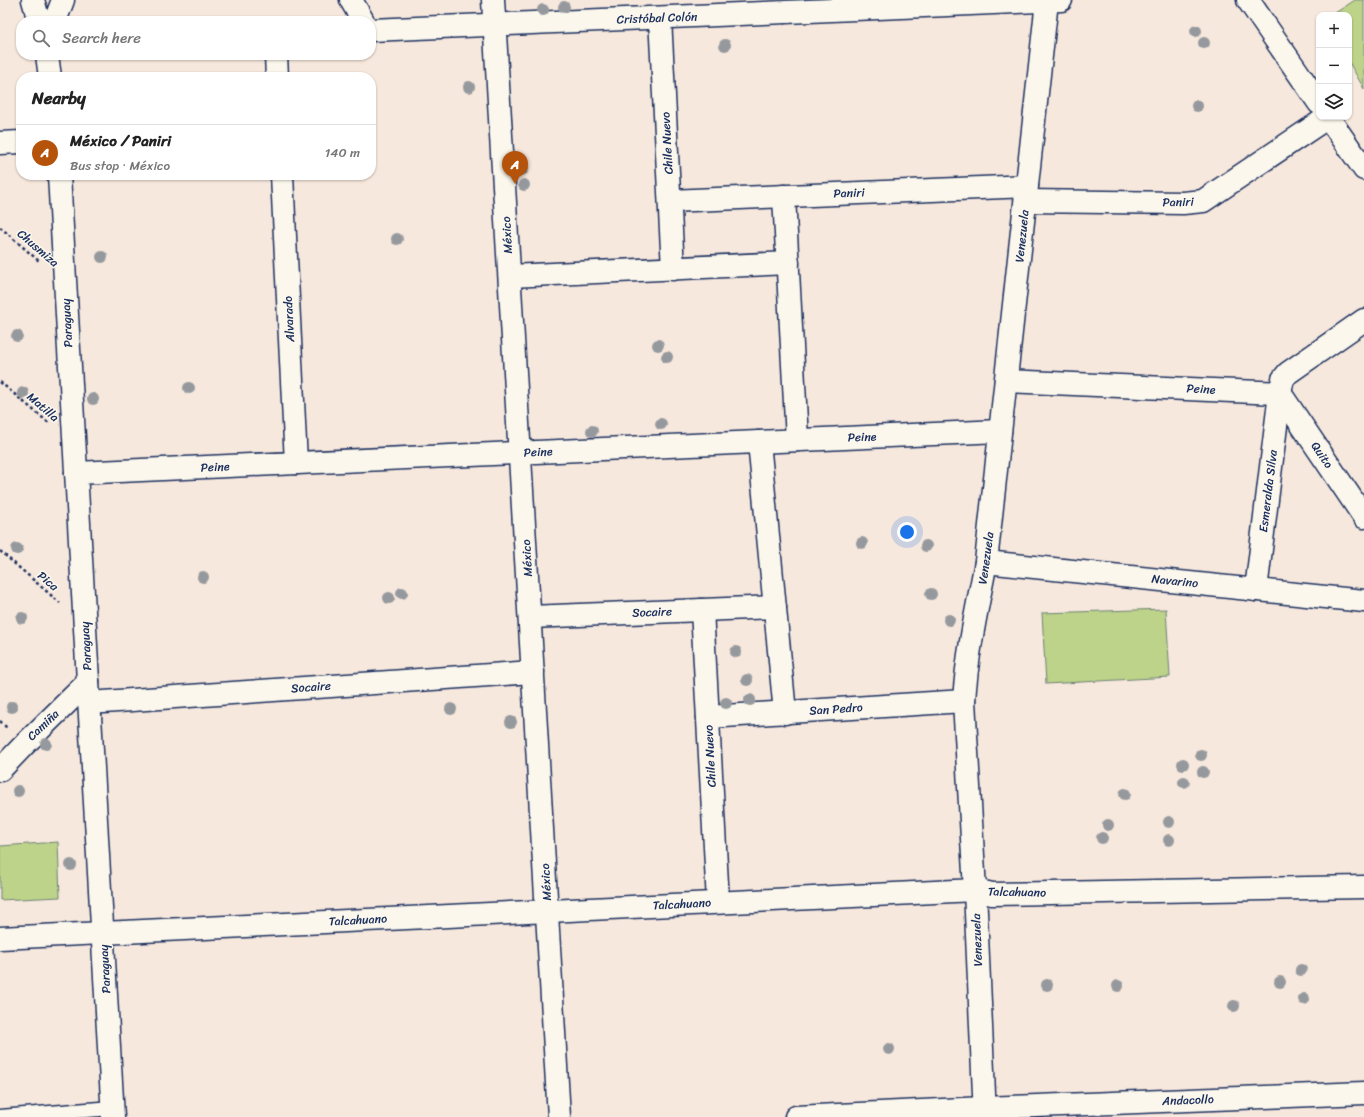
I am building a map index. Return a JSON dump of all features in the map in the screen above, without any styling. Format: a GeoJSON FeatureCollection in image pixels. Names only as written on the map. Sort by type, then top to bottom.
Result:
{"type":"FeatureCollection","features":[{"type":"Feature","properties":{"kind":"street"},"geometry":{"type":"LineString","coordinates":[[33,0],[38,16]]}},
{"type":"Feature","properties":{"kind":"street"},"geometry":{"type":"LineString","coordinates":[[57,16],[63,0]]}},
{"type":"Feature","properties":{"kind":"street"},"geometry":{"type":"LineString","coordinates":[[351,0],[360,16]]}},
{"type":"Feature","properties":{"kind":"street","name":"México"},"geometry":{"type":"LineString","coordinates":[[494,0],[560,1117]]}},
{"type":"Feature","properties":{"kind":"street","name":"Cristóbal Colón"},"geometry":{"type":"LineString","coordinates":[[376,30],[660,18],[921,3],[1054,0]]}},
{"type":"Feature","properties":{"kind":"street","name":"Venezuela"},"geometry":{"type":"LineString","coordinates":[[985,1112],[975,890],[964,701],[965,675],[986,562],[1026,193],[1054,0]]}},
{"type":"Feature","properties":{"kind":"street"},"geometry":{"type":"LineString","coordinates":[[1248,0],[1316,99]]}},
{"type":"Feature","properties":{"kind":"street","name":"Chile Nuevo"},"geometry":{"type":"LineString","coordinates":[[660,18],[673,268]]}},
{"type":"Feature","properties":{"kind":"street"},"geometry":{"type":"LineString","coordinates":[[48,60],[49,72]]}},
{"type":"Feature","properties":{"kind":"street"},"geometry":{"type":"LineString","coordinates":[[276,60],[277,72]]}},
{"type":"Feature","properties":{"kind":"street","name":"Paniri"},"geometry":{"type":"LineString","coordinates":[[670,201],[784,196],[1026,193],[1183,203],[1203,201],[1324,120]]}},
{"type":"Feature","properties":{"kind":"street"},"geometry":{"type":"LineString","coordinates":[[1330,120],[1364,169]]}},
{"type":"Feature","properties":{"kind":"street"},"geometry":{"type":"LineString","coordinates":[[0,143],[16,142]]}},
{"type":"Feature","properties":{"kind":"street","name":"Paraguay"},"geometry":{"type":"LineString","coordinates":[[59,180],[113,1112]]}},
{"type":"Feature","properties":{"kind":"street","name":"Alvarado"},"geometry":{"type":"LineString","coordinates":[[282,180],[296,463]]}},
{"type":"Feature","properties":{"kind":"street"},"geometry":{"type":"LineString","coordinates":[[784,196],[797,440]]}},
{"type":"Feature","properties":{"kind":"street"},"geometry":{"type":"LineString","coordinates":[[510,276],[788,263]]}},
{"type":"Feature","properties":{"kind":"street"},"geometry":{"type":"LineString","coordinates":[[1280,393],[1282,379],[1288,372],[1364,320]]}},
{"type":"Feature","properties":{"kind":"street","name":"Peine"},"geometry":{"type":"LineString","coordinates":[[1006,381],[1280,393]]}},
{"type":"Feature","properties":{"kind":"street","name":"Quito"},"geometry":{"type":"LineString","coordinates":[[1280,393],[1364,517]]}},
{"type":"Feature","properties":{"kind":"street","name":"Esmeralda Silva"},"geometry":{"type":"LineString","coordinates":[[1256,590],[1280,393]]}},
{"type":"Feature","properties":{"kind":"street","name":"Peine"},"geometry":{"type":"LineString","coordinates":[[76,473],[1000,431]]}},
{"type":"Feature","properties":{"kind":"street"},"geometry":{"type":"LineString","coordinates":[[760,442],[785,712]]}},
{"type":"Feature","properties":{"kind":"street","name":"Navarino"},"geometry":{"type":"LineString","coordinates":[[986,562],[1364,601]]}},
{"type":"Feature","properties":{"kind":"street","name":"Socaire"},"geometry":{"type":"LineString","coordinates":[[530,616],[775,607]]}},
{"type":"Feature","properties":{"kind":"street","name":"Chile Nuevo"},"geometry":{"type":"LineString","coordinates":[[702,610],[718,902]]}},
{"type":"Feature","properties":{"kind":"street","name":"Socaire"},"geometry":{"type":"LineString","coordinates":[[89,692],[533,672]]}},
{"type":"Feature","properties":{"kind":"street","name":"Camiña"},"geometry":{"type":"LineString","coordinates":[[0,770],[25,744],[89,692]]}},
{"type":"Feature","properties":{"kind":"street","name":"San Pedro"},"geometry":{"type":"LineString","coordinates":[[708,717],[964,701]]}},
{"type":"Feature","properties":{"kind":"street","name":"Talcahuano"},"geometry":{"type":"LineString","coordinates":[[0,938],[975,890],[992,894],[1364,886]]}},
{"type":"Feature","properties":{"kind":"street","name":"Andacollo"},"geometry":{"type":"LineString","coordinates":[[796,1117],[985,1112],[1364,1093]]}},
{"type":"Feature","properties":{"kind":"lane"},"geometry":{"type":"LineString","coordinates":[[0,1117],[113,1112]]}},
{"type":"Feature","properties":{"kind":"path","name":"Chusmiza"},"geometry":{"type":"LineString","coordinates":[[0,227],[65,283]]}},
{"type":"Feature","properties":{"kind":"path","name":"Matilla"},"geometry":{"type":"LineString","coordinates":[[0,382],[74,446]]}},
{"type":"Feature","properties":{"kind":"path","name":"Pica"},"geometry":{"type":"LineString","coordinates":[[0,551],[85,624]]}},
{"type":"Feature","properties":{"kind":"green space"},"geometry":{"type":"Polygon","coordinates":[[[1355,0],[1364,0],[1364,89],[1352,67],[1352,12],[1337,12],[1355,0]]]}},
{"type":"Feature","properties":{"kind":"green space"},"geometry":{"type":"Polygon","coordinates":[[[1166,609],[1170,677],[1046,684],[1042,613],[1166,609]]]}},
{"type":"Feature","properties":{"kind":"green space"},"geometry":{"type":"Polygon","coordinates":[[[58,842],[60,897],[0,900],[0,846],[58,842]]]}},
{"type":"Feature","properties":{"kind":"place","name":"México / Paniri"},"geometry":{"type":"Point","coordinates":[515,184]}}]}
